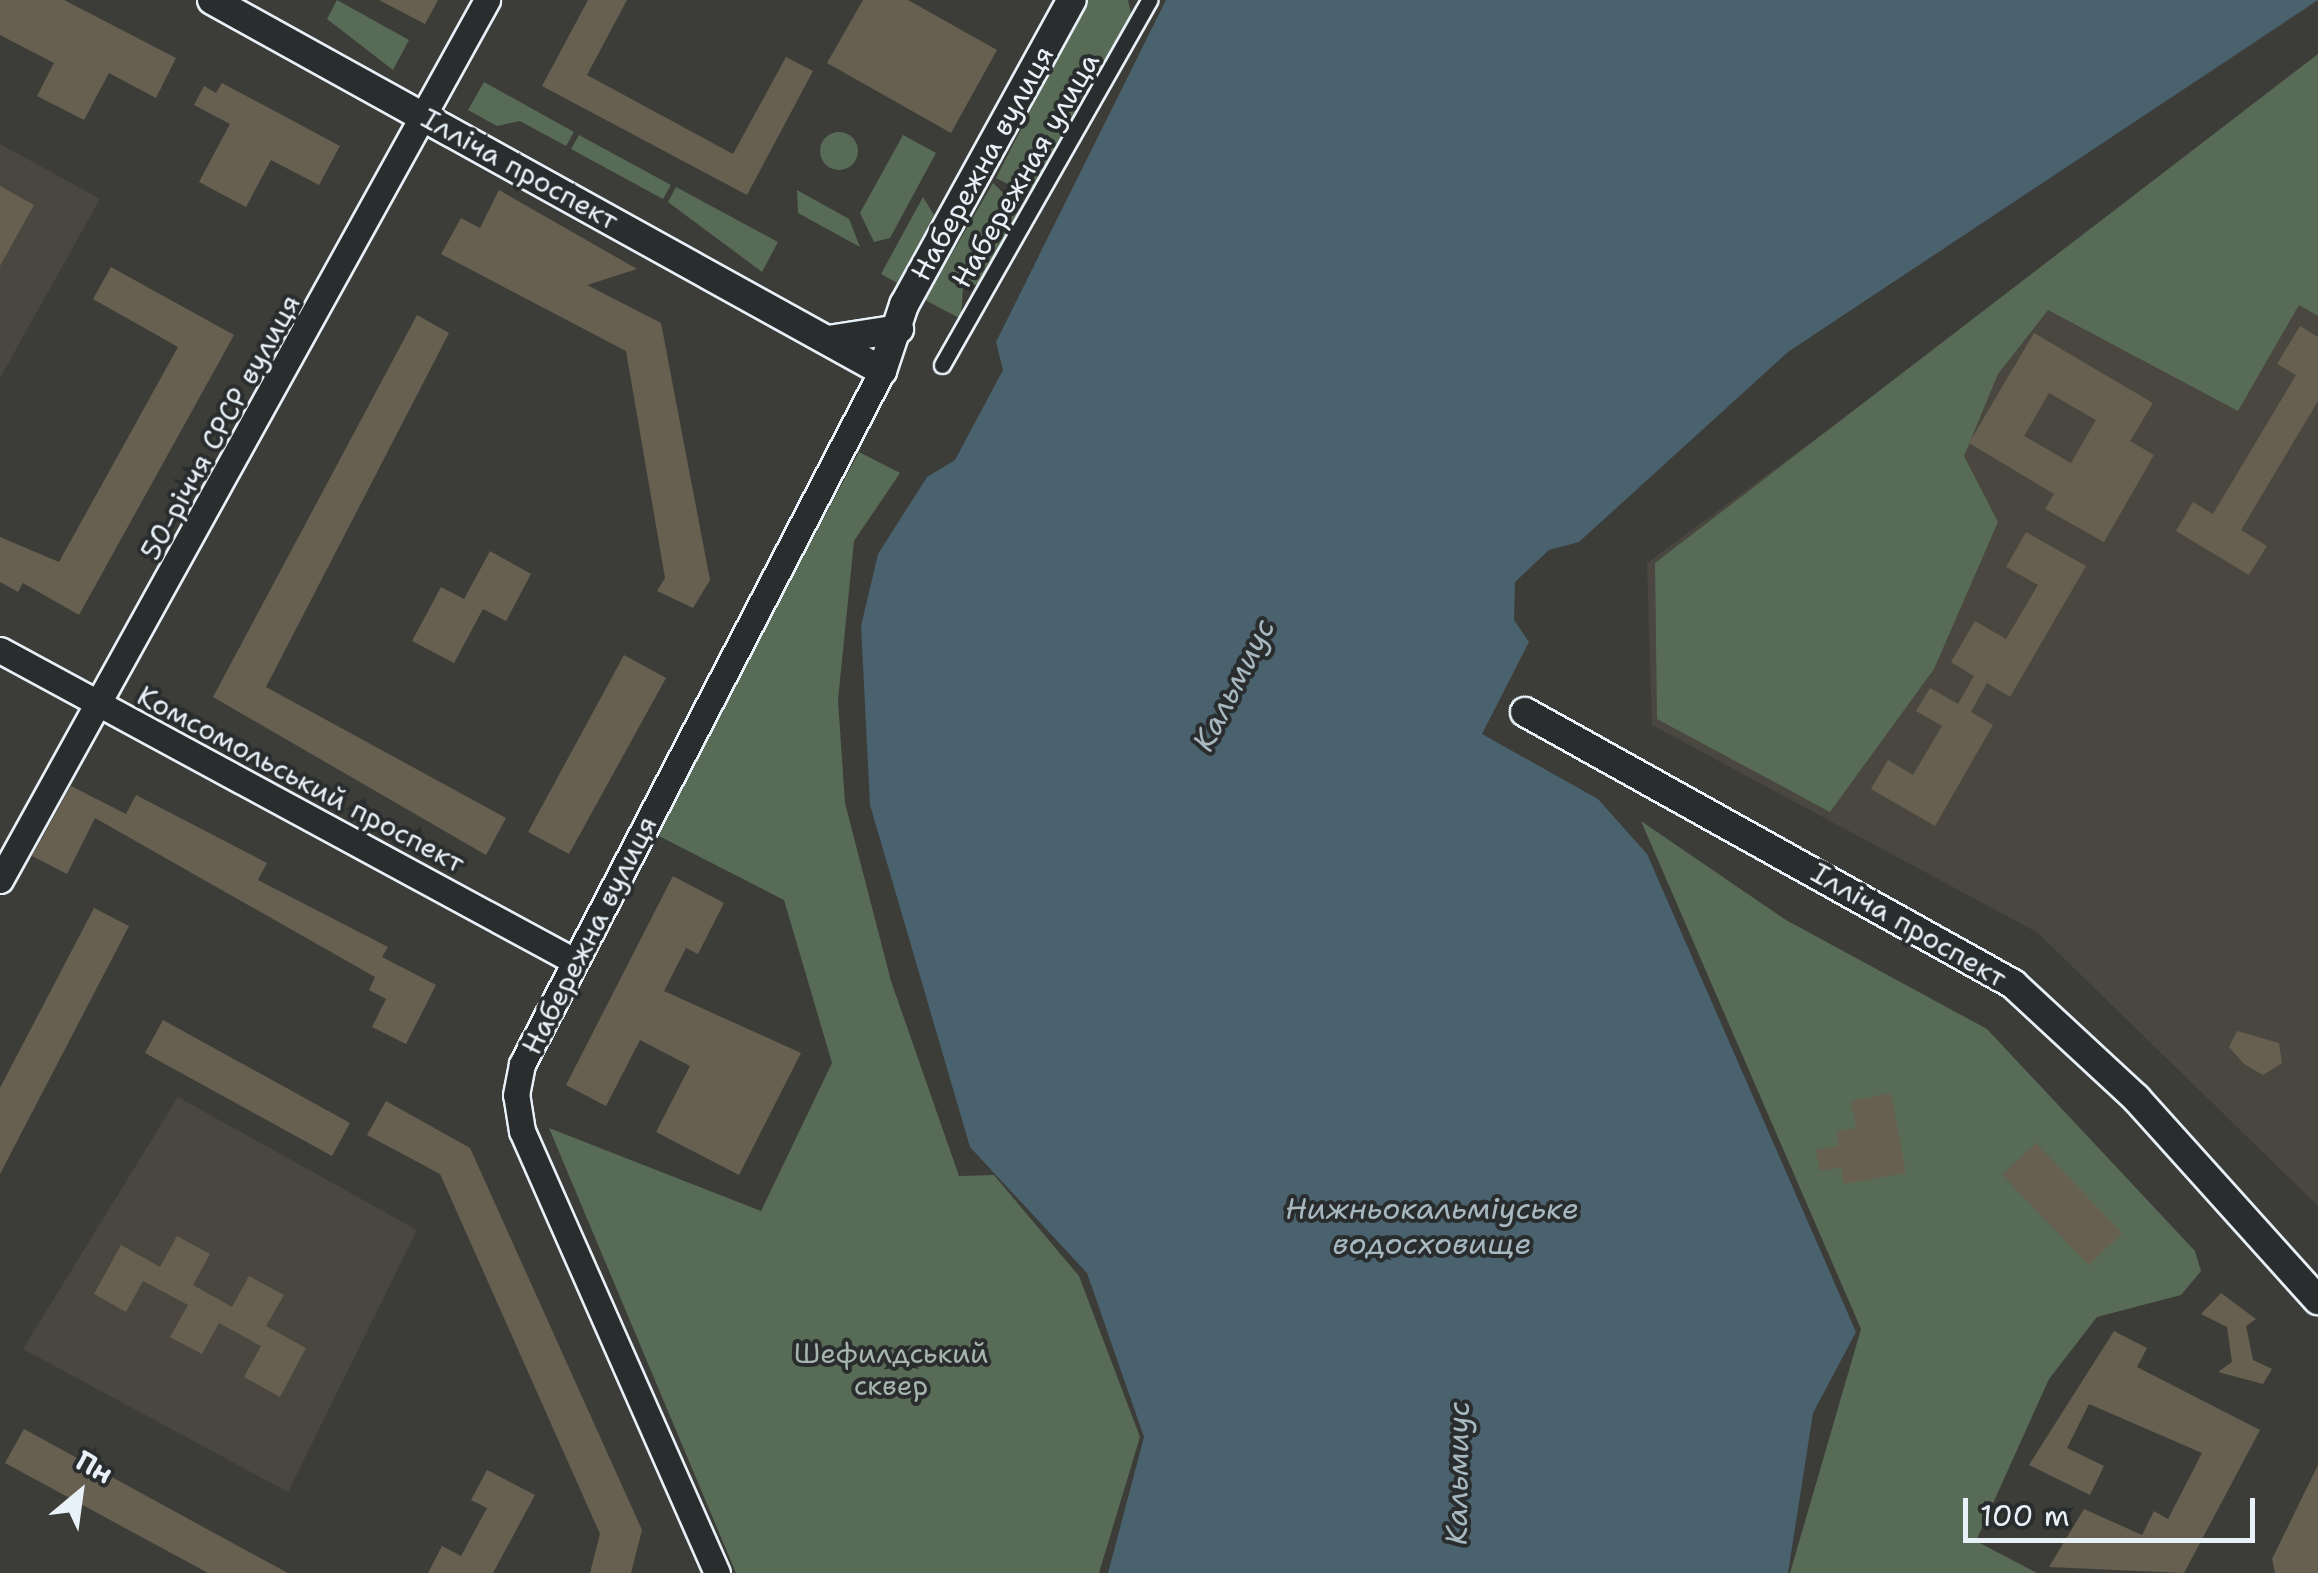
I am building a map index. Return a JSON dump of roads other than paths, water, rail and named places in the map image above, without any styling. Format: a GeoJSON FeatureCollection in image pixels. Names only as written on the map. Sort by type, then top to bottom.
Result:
{"type":"FeatureCollection","features":[{"type":"Feature","properties":{"kind":"main road","name":"Ілліча проспект"},"geometry":{"type":"LineString","coordinates":[[212,0],[882,371]]}},
{"type":"Feature","properties":{"kind":"main road","name":"Набережна вулиця"},"geometry":{"type":"LineString","coordinates":[[899,329],[904,305],[1072,0]]}},
{"type":"Feature","properties":{"kind":"main road"},"geometry":{"type":"LineString","coordinates":[[828,340],[899,329]]}},
{"type":"Feature","properties":{"kind":"main road"},"geometry":{"type":"LineString","coordinates":[[882,371],[899,329]]}},
{"type":"Feature","properties":{"kind":"main road","name":"Ілліча проспект"},"geometry":{"type":"LineString","coordinates":[[1525,712],[2013,984],[2136,1098],[2318,1300]]}},
{"type":"Feature","properties":{"kind":"street","name":"50-річчя СРСР вулиця"},"geometry":{"type":"LineString","coordinates":[[0,880],[488,0]]}},
{"type":"Feature","properties":{"kind":"street","name":"Набережная улица"},"geometry":{"type":"LineString","coordinates":[[942,364],[1150,0]]}},
{"type":"Feature","properties":{"kind":"street","name":"Набережна вулиця"},"geometry":{"type":"LineString","coordinates":[[716,1573],[522,1130],[522,1064],[882,371]]}},
{"type":"Feature","properties":{"kind":"street","name":"Комсомольський проспект"},"geometry":{"type":"LineString","coordinates":[[0,650],[574,960]]}},
{"type":"Feature","properties":{"kind":"water","name":"Нижньокальміуське водосховище"},"geometry":{"type":"Polygon","coordinates":[[[1166,0],[2318,0],[1788,352],[1579,542],[1549,550],[1515,582],[1514,620],[1529,642],[1482,734],[1598,799],[1647,854],[1856,1332],[1813,1413],[1788,1573],[1108,1573],[1144,1437],[1087,1273],[970,1147],[870,805],[861,626],[878,554],[927,477],[955,460],[1003,370],[996,342],[1166,0]]]}},
{"type":"Feature","properties":{"kind":"water label","name":"Кальмиус"},"geometry":{"type":"Point","coordinates":[1234,685]}},
{"type":"Feature","properties":{"kind":"water label","name":"Кальмиус"},"geometry":{"type":"Point","coordinates":[1458,1473]}},
{"type":"Feature","properties":{"kind":"park label","name":"Шефилдський сквер"},"geometry":{"type":"Point","coordinates":[891,1369]}}]}
